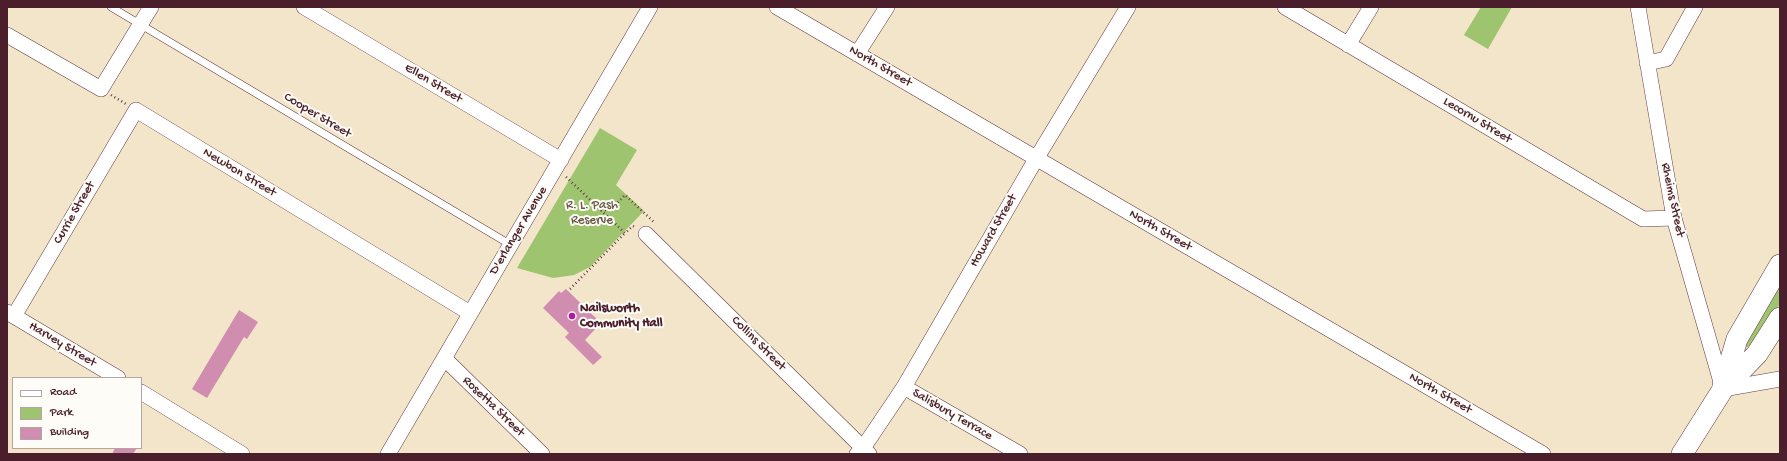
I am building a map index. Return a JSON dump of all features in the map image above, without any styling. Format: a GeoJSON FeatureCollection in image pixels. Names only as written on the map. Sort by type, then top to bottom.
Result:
{"type":"FeatureCollection","features":[{"type":"Feature","properties":{"kind":"street"},"geometry":{"type":"LineString","coordinates":[[7,35],[101,89],[151,7]]}},
{"type":"Feature","properties":{"kind":"street","name":"Ellen Street"},"geometry":{"type":"LineString","coordinates":[[304,7],[561,160]]}},
{"type":"Feature","properties":{"kind":"street","name":"D'erlanger Avenue"},"geometry":{"type":"LineString","coordinates":[[388,454],[650,7]]}},
{"type":"Feature","properties":{"kind":"street","name":"North Street"},"geometry":{"type":"LineString","coordinates":[[777,7],[1543,454]]}},
{"type":"Feature","properties":{"kind":"street"},"geometry":{"type":"LineString","coordinates":[[857,54],[887,7]]}},
{"type":"Feature","properties":{"kind":"street","name":"Howard Street"},"geometry":{"type":"LineString","coordinates":[[863,452],[904,387],[1036,159],[1128,7]]}},
{"type":"Feature","properties":{"kind":"street","name":"Lecornu Street"},"geometry":{"type":"LineString","coordinates":[[1285,7],[1643,219],[1674,218]]}},
{"type":"Feature","properties":{"kind":"street"},"geometry":{"type":"LineString","coordinates":[[1348,44],[1371,7]]}},
{"type":"Feature","properties":{"kind":"street","name":"Rheims Street"},"geometry":{"type":"LineString","coordinates":[[1638,7],[1674,218],[1723,389]]}},
{"type":"Feature","properties":{"kind":"street"},"geometry":{"type":"LineString","coordinates":[[1647,63],[1666,59],[1695,7]]}},
{"type":"Feature","properties":{"kind":"street","name":"Newbon Street"},"geometry":{"type":"LineString","coordinates":[[136,110],[470,313]]}},
{"type":"Feature","properties":{"kind":"street","name":"Currie Street"},"geometry":{"type":"LineString","coordinates":[[11,314],[136,110]]}},
{"type":"Feature","properties":{"kind":"street","name":"Collins Street"},"geometry":{"type":"LineString","coordinates":[[646,234],[863,452]]}},
{"type":"Feature","properties":{"kind":"street"},"geometry":{"type":"LineString","coordinates":[[1723,389],[1737,339],[1780,265]]}},
{"type":"Feature","properties":{"kind":"street","name":"Harvey Street"},"geometry":{"type":"LineString","coordinates":[[11,314],[116,377]]}},
{"type":"Feature","properties":{"kind":"street"},"geometry":{"type":"LineString","coordinates":[[1682,454],[1723,389],[1757,354],[1780,318]]}},
{"type":"Feature","properties":{"kind":"street","name":"Rosetta Street"},"geometry":{"type":"LineString","coordinates":[[445,359],[542,454]]}},
{"type":"Feature","properties":{"kind":"street"},"geometry":{"type":"LineString","coordinates":[[1723,389],[1780,379]]}},
{"type":"Feature","properties":{"kind":"street","name":"Salisbury Terrace"},"geometry":{"type":"LineString","coordinates":[[904,387],[1020,454]]}},
{"type":"Feature","properties":{"kind":"street"},"geometry":{"type":"LineString","coordinates":[[142,393],[242,454]]}},
{"type":"Feature","properties":{"kind":"lane","name":"Cooper Street"},"geometry":{"type":"LineString","coordinates":[[111,7],[511,245]]}},
{"type":"Feature","properties":{"kind":"path"},"geometry":{"type":"LineString","coordinates":[[101,89],[136,110]]}},
{"type":"Feature","properties":{"kind":"path"},"geometry":{"type":"LineString","coordinates":[[566,177],[625,233]]}},
{"type":"Feature","properties":{"kind":"path"},"geometry":{"type":"LineString","coordinates":[[570,289],[633,226],[646,234],[656,224],[625,195],[610,210],[601,210]]}},
{"type":"Feature","properties":{"kind":"green space"},"geometry":{"type":"Polygon","coordinates":[[[1481,7],[1512,7],[1488,49],[1464,35],[1481,7]]]}},
{"type":"Feature","properties":{"kind":"green space","name":"R. L. Pash Reserve"},"geometry":{"type":"Polygon","coordinates":[[[600,128],[637,150],[616,185],[644,211],[590,267],[574,275],[553,278],[517,268],[600,128]]]}},
{"type":"Feature","properties":{"kind":"green space"},"geometry":{"type":"Polygon","coordinates":[[[1780,272],[1780,304],[1748,347],[1745,347],[1780,272]]]}},
{"type":"Feature","properties":{"kind":"building","name":"Nailsworth Community Hall"},"geometry":{"type":"Polygon","coordinates":[[[566,289],[601,323],[585,340],[602,357],[593,365],[565,337],[569,333],[543,308],[559,291],[561,293],[566,289]]]}},
{"type":"Feature","properties":{"kind":"building"},"geometry":{"type":"Polygon","coordinates":[[[239,310],[258,322],[247,339],[244,337],[207,398],[192,389],[239,310]]]}},
{"type":"Feature","properties":{"kind":"building"},"geometry":{"type":"Polygon","coordinates":[[[114,449],[136,449],[133,454],[112,454],[114,449]]]}},
{"type":"Feature","properties":{"kind":"place","name":"Nailsworth Community Hall"},"geometry":{"type":"Point","coordinates":[572,316]}}]}
